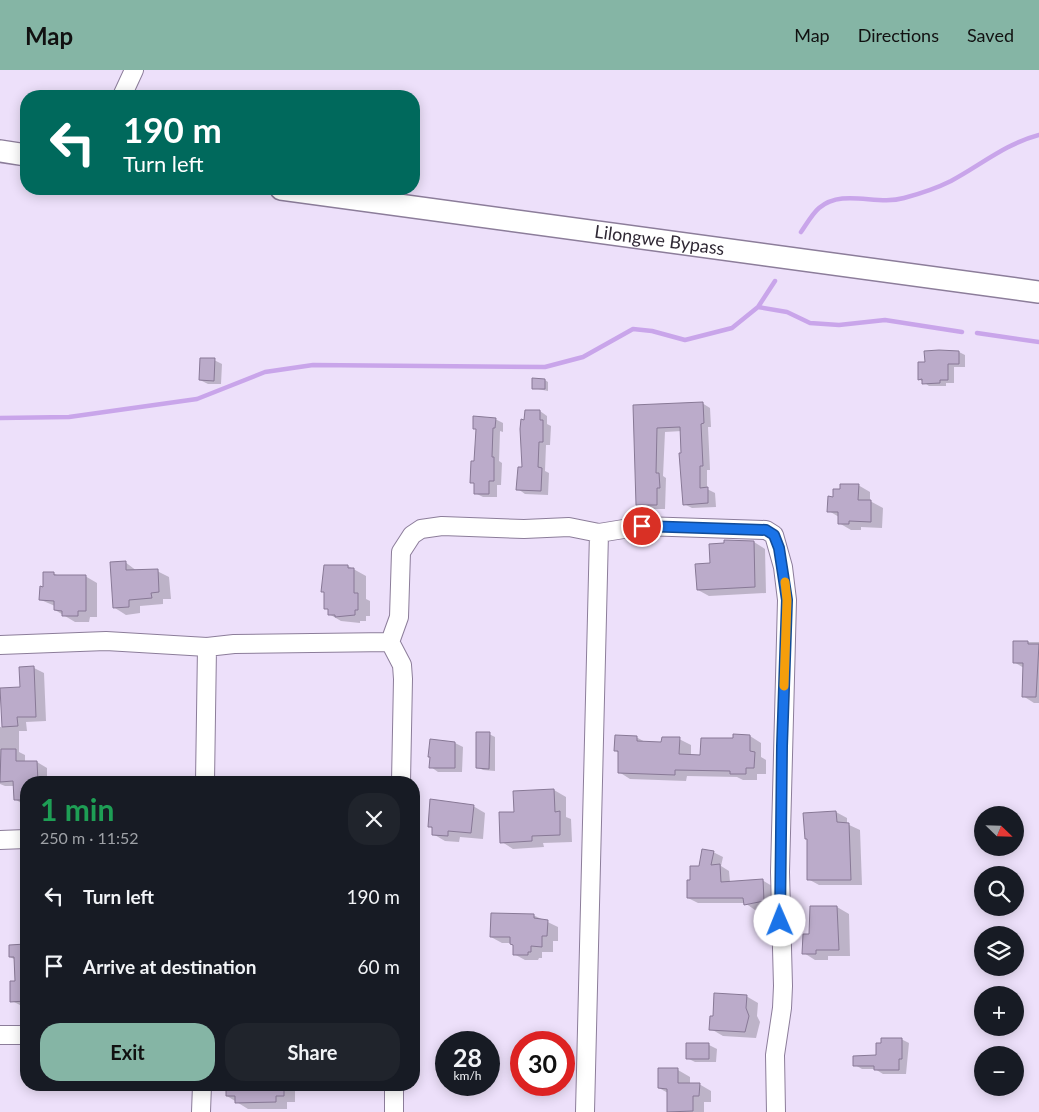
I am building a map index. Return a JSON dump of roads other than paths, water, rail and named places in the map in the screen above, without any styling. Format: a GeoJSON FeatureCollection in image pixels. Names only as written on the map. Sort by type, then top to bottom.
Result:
{"type":"FeatureCollection","features":[{"type":"Feature","properties":{"kind":"main road"},"geometry":{"type":"LineString","coordinates":[[0,151],[20,154]]}},
{"type":"Feature","properties":{"kind":"main road","name":"Lilongwe Bypass"},"geometry":{"type":"LineString","coordinates":[[326,195],[1039,292]]}},
{"type":"Feature","properties":{"kind":"street"},"geometry":{"type":"LineString","coordinates":[[125,90],[134,70]]}},
{"type":"Feature","properties":{"kind":"street"},"geometry":{"type":"LineString","coordinates":[[390,642],[399,617],[401,552],[412,535],[421,529],[442,526],[524,529],[569,527],[599,532],[642,526],[766,530],[774,535],[779,548],[787,600],[780,872],[783,986],[782,1008],[774,1055],[776,1112]]}},
{"type":"Feature","properties":{"kind":"street"},"geometry":{"type":"LineString","coordinates":[[585,1112],[599,532]]}},
{"type":"Feature","properties":{"kind":"street"},"geometry":{"type":"LineString","coordinates":[[0,645],[106,641],[207,647],[234,644],[390,642]]}},
{"type":"Feature","properties":{"kind":"street"},"geometry":{"type":"LineString","coordinates":[[390,642],[402,665],[401,776]]}},
{"type":"Feature","properties":{"kind":"street"},"geometry":{"type":"LineString","coordinates":[[205,776],[207,647]]}},
{"type":"Feature","properties":{"kind":"street"},"geometry":{"type":"LineString","coordinates":[[0,840],[20,839]]}},
{"type":"Feature","properties":{"kind":"street"},"geometry":{"type":"LineString","coordinates":[[0,1035],[20,1035]]}},
{"type":"Feature","properties":{"kind":"street"},"geometry":{"type":"LineString","coordinates":[[201,1112],[202,1091]]}},
{"type":"Feature","properties":{"kind":"street"},"geometry":{"type":"LineString","coordinates":[[394,1091],[394,1112]]}},
{"type":"Feature","properties":{"kind":"waterway"},"geometry":{"type":"LineString","coordinates":[[801,232],[816,210],[828,202],[849,198],[893,200],[922,193],[951,181],[1015,144],[1039,135]]}},
{"type":"Feature","properties":{"kind":"waterway"},"geometry":{"type":"LineString","coordinates":[[0,418],[69,417],[197,399],[265,372],[313,365],[545,367],[583,357],[633,329],[652,331],[685,340],[732,328],[758,307],[775,281]]}},
{"type":"Feature","properties":{"kind":"waterway"},"geometry":{"type":"LineString","coordinates":[[758,307],[787,312],[810,323],[839,325],[885,320],[962,332]]}},
{"type":"Feature","properties":{"kind":"waterway"},"geometry":{"type":"LineString","coordinates":[[977,333],[1039,342]]}}]}
